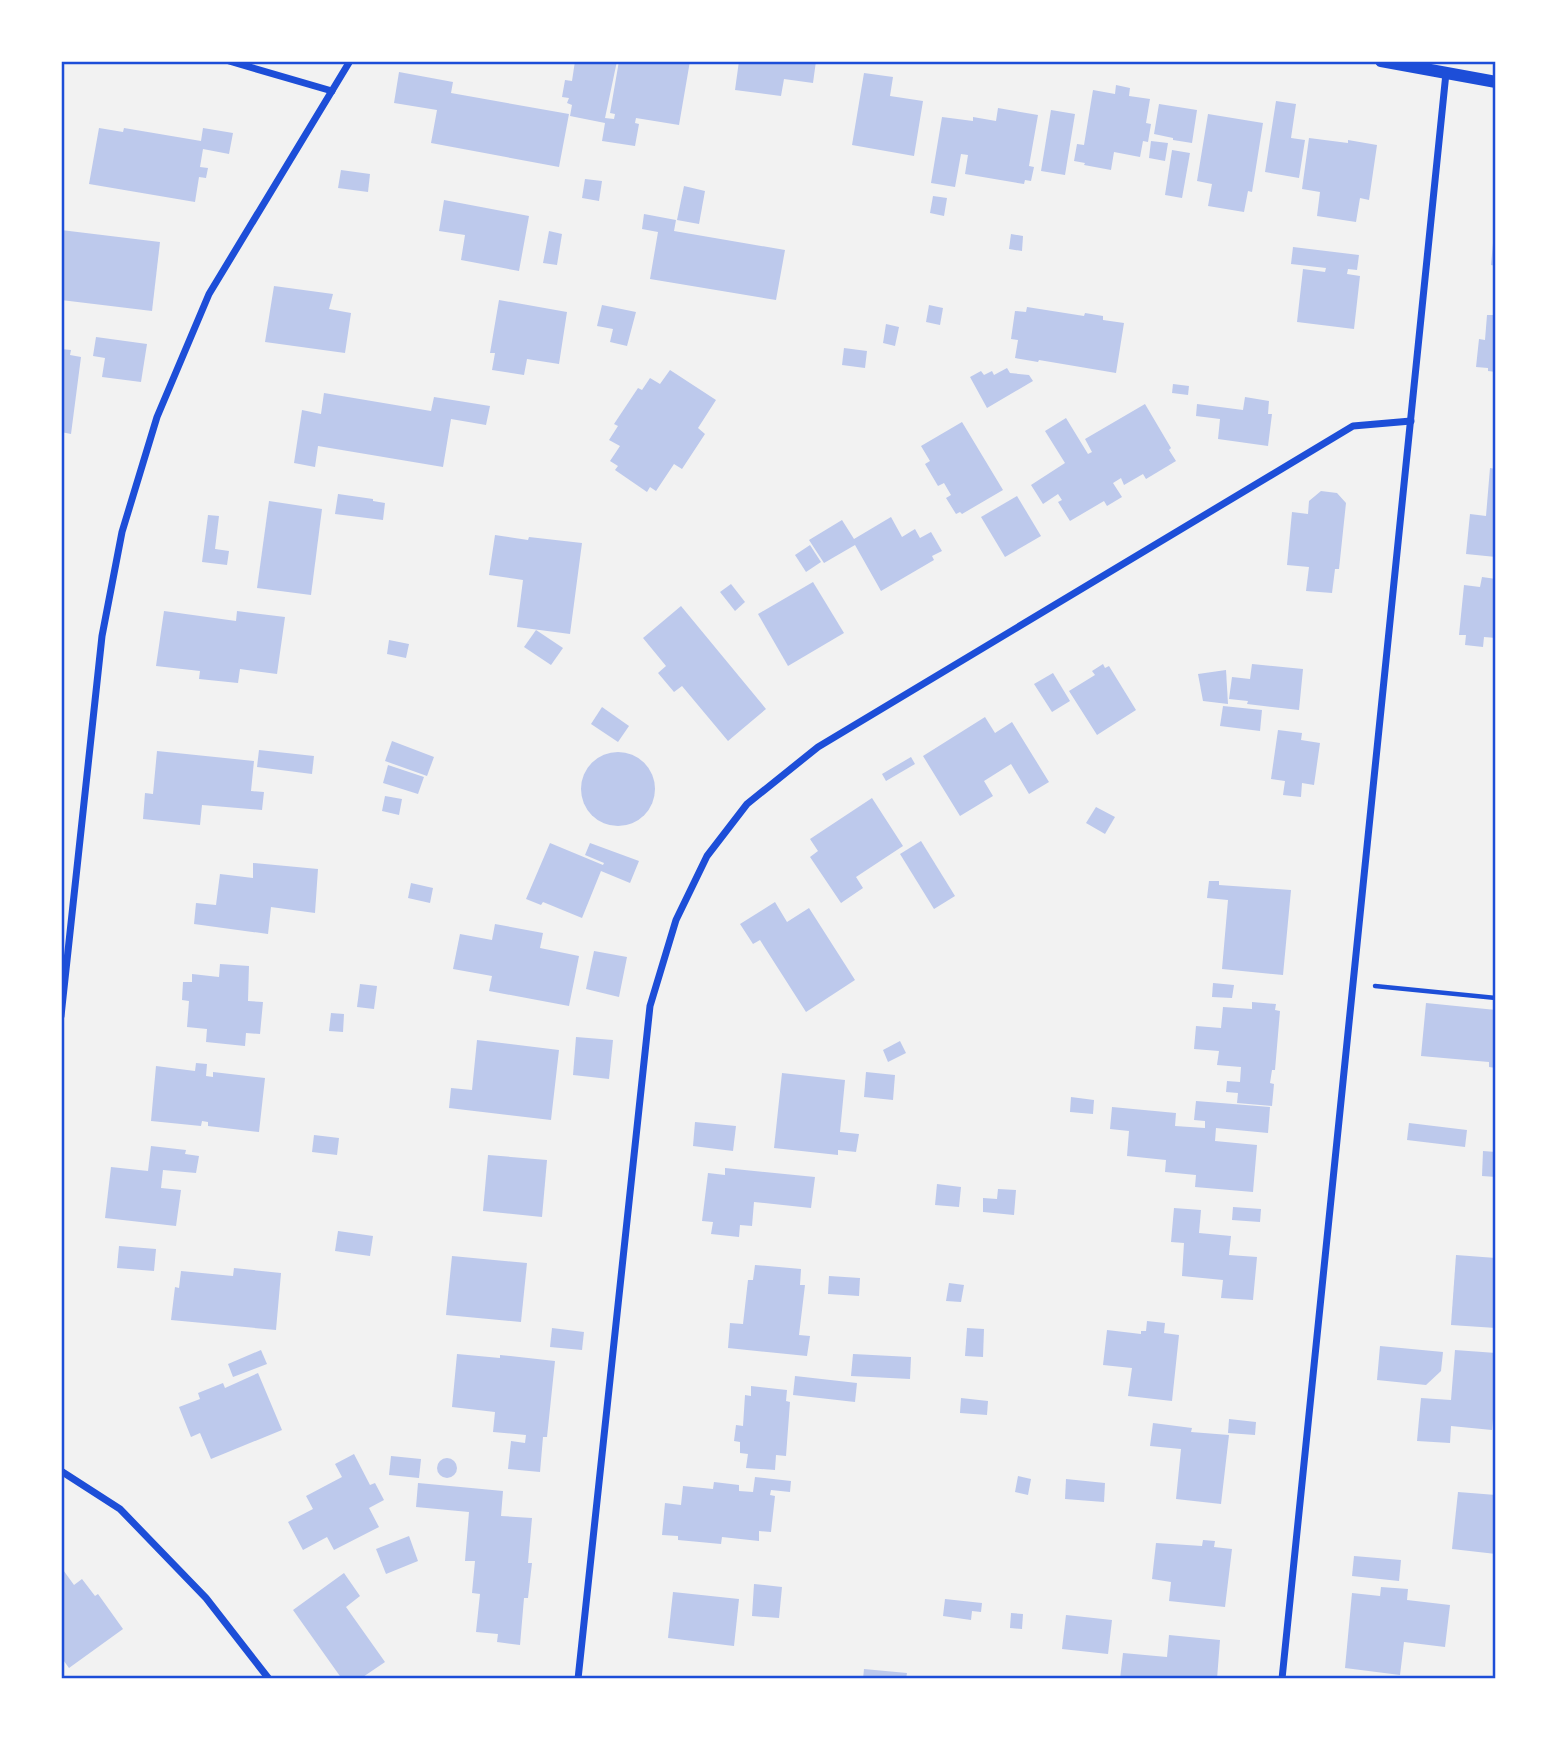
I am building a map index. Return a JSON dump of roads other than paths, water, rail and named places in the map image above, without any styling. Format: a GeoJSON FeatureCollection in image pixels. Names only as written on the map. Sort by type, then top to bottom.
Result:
{"type":"FeatureCollection","features":[{"type":"Feature","properties":{"kind":"street"},"geometry":{"type":"LineString","coordinates":[[229,61],[332,91]]}},
{"type":"Feature","properties":{"kind":"street"},"geometry":{"type":"LineString","coordinates":[[61,1016],[102,636],[122,533],[157,417],[209,294],[350,61]]}},
{"type":"Feature","properties":{"kind":"street"},"geometry":{"type":"LineString","coordinates":[[1381,61],[1496,82]]}},
{"type":"Feature","properties":{"kind":"street"},"geometry":{"type":"LineString","coordinates":[[1282,1679],[1446,73]]}},
{"type":"Feature","properties":{"kind":"street"},"geometry":{"type":"LineString","coordinates":[[578,1679],[650,1006],[676,920],[707,856],[747,804],[818,747],[1353,426],[1411,421]]}},
{"type":"Feature","properties":{"kind":"street"},"geometry":{"type":"LineString","coordinates":[[61,1471],[120,1509],[206,1598],[269,1679]]}}]}
